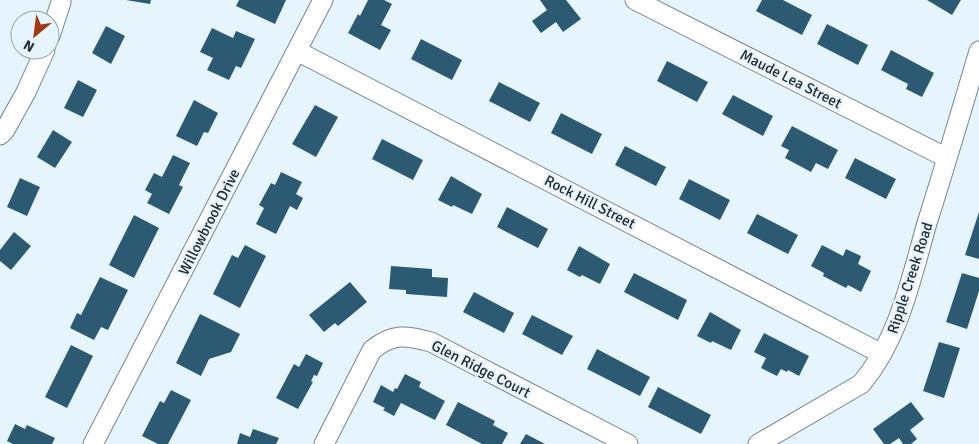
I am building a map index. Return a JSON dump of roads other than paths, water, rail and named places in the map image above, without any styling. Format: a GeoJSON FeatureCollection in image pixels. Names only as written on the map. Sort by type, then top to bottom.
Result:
{"type":"FeatureCollection","features":[{"type":"Feature","properties":{"kind":"street","name":"Willowbrook Drive"},"geometry":{"type":"LineString","coordinates":[[94,444],[323,0]]}},
{"type":"Feature","properties":{"kind":"street","name":"Maude Lea Street"},"geometry":{"type":"LineString","coordinates":[[634,0],[947,158]]}},
{"type":"Feature","properties":{"kind":"street","name":"Rock Hill Street"},"geometry":{"type":"LineString","coordinates":[[298,51],[882,354]]}},
{"type":"Feature","properties":{"kind":"street","name":"Ripple Creek Road"},"geometry":{"type":"LineString","coordinates":[[758,444],[861,384],[882,354],[895,327],[905,297],[979,51]]}},
{"type":"Feature","properties":{"kind":"street"},"geometry":{"type":"LineString","coordinates":[[0,135],[5,130],[26,92],[40,60]]}},
{"type":"Feature","properties":{"kind":"street","name":"Glen Ridge Court"},"geometry":{"type":"LineString","coordinates":[[324,444],[372,350],[381,343],[402,336],[431,342],[628,444]]}}]}
